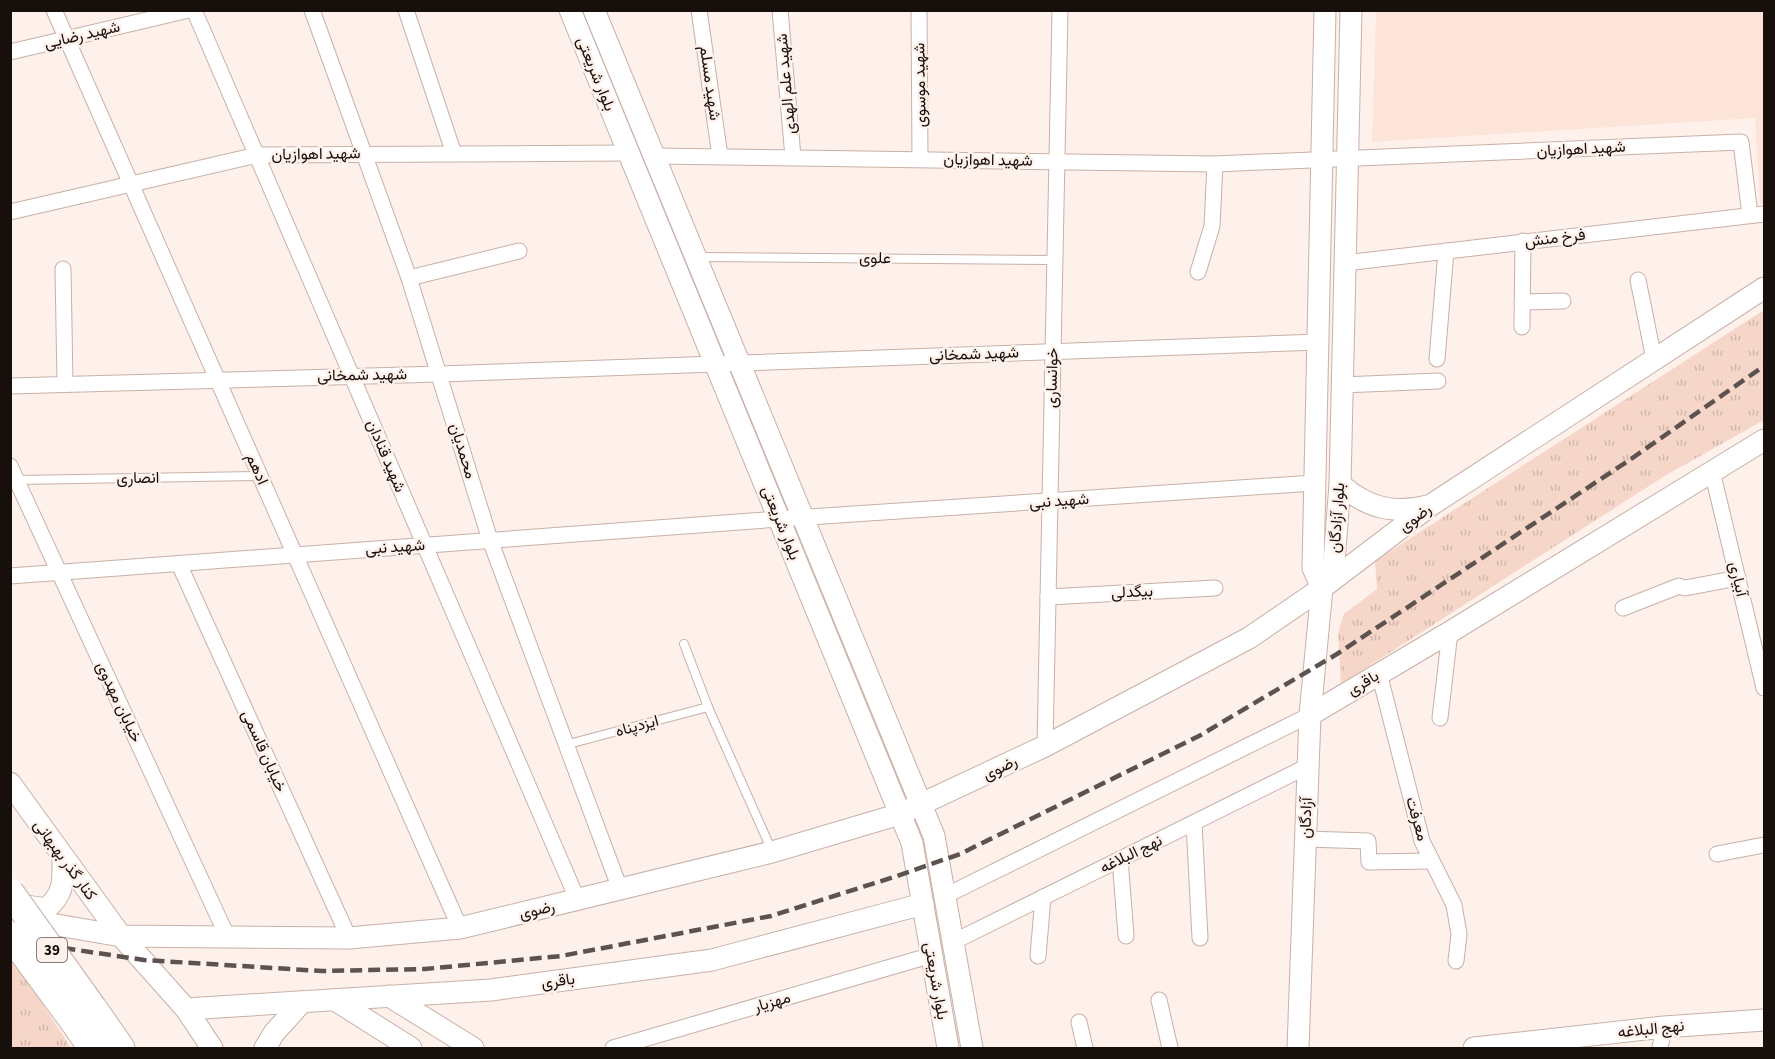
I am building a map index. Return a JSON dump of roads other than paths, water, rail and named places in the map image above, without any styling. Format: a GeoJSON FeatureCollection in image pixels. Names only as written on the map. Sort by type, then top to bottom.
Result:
{"type":"FeatureCollection","features":[{"type":"Feature","properties":{"kind":"highway","name":"39"},"geometry":{"type":"LineString","coordinates":[[10,892],[83,1015],[92,1048]]}},
{"type":"Feature","properties":{"kind":"highway","name":"39"},"geometry":{"type":"LineString","coordinates":[[10,935],[83,1015],[121,1048]]}},
{"type":"Feature","properties":{"kind":"main road","name":"بلوار شریعتی"},"geometry":{"type":"LineString","coordinates":[[570,10],[912,843],[948,1048]]}},
{"type":"Feature","properties":{"kind":"main road","name":"بلوار شریعتی"},"geometry":{"type":"LineString","coordinates":[[594,10],[934,836],[972,1048]]}},
{"type":"Feature","properties":{"kind":"main road","name":"بلوار آزادگان"},"geometry":{"type":"LineString","coordinates":[[1322,588],[1313,568],[1325,10]]}},
{"type":"Feature","properties":{"kind":"main road","name":"بلوار آزادگان"},"geometry":{"type":"LineString","coordinates":[[1322,588],[1334,562],[1340,484],[1351,10]]}},
{"type":"Feature","properties":{"kind":"main road","name":"رضوی"},"geometry":{"type":"LineString","coordinates":[[10,916],[121,936],[349,938],[460,928],[772,852],[900,814],[1045,746],[1221,654],[1272,623],[1431,506],[1764,288]]}},
{"type":"Feature","properties":{"kind":"main road","name":"باقری"},"geometry":{"type":"LineString","coordinates":[[1310,714],[1450,632],[1764,440]]}},
{"type":"Feature","properties":{"kind":"main road"},"geometry":{"type":"LineString","coordinates":[[1340,484],[1372,506],[1392,510],[1412,510],[1431,506]]}},
{"type":"Feature","properties":{"kind":"main road","name":"آزادگان"},"geometry":{"type":"LineString","coordinates":[[1298,1048],[1310,714],[1322,588]]}},
{"type":"Feature","properties":{"kind":"main road","name":"کنار گذر بهبهانی"},"geometry":{"type":"LineString","coordinates":[[10,783],[121,936],[186,1009],[212,1048]]}},
{"type":"Feature","properties":{"kind":"main road"},"geometry":{"type":"LineString","coordinates":[[10,904],[46,909],[58,899],[63,883],[63,858]]}},
{"type":"Feature","properties":{"kind":"main road","name":"باقری"},"geometry":{"type":"LineString","coordinates":[[186,1009],[491,990],[712,960],[923,904]]}},
{"type":"Feature","properties":{"kind":"main road"},"geometry":{"type":"LineString","coordinates":[[389,996],[473,1048]]}},
{"type":"Feature","properties":{"kind":"main road"},"geometry":{"type":"LineString","coordinates":[[334,1000],[411,1048]]}},
{"type":"Feature","properties":{"kind":"main road"},"geometry":{"type":"LineString","coordinates":[[264,1048],[274,1033],[302,1002]]}},
{"type":"Feature","properties":{"kind":"main road","name":"نهج البلاغه"},"geometry":{"type":"LineString","coordinates":[[1486,1048],[1664,1027],[1763,1020]]}},
{"type":"Feature","properties":{"kind":"street","name":"ادهم"},"geometry":{"type":"LineString","coordinates":[[54,10],[460,928]]}},
{"type":"Feature","properties":{"kind":"street","name":"شهید رضایی"},"geometry":{"type":"LineString","coordinates":[[10,52],[189,10]]}},
{"type":"Feature","properties":{"kind":"street","name":"شهید قنادان"},"geometry":{"type":"LineString","coordinates":[[194,10],[578,901]]}},
{"type":"Feature","properties":{"kind":"street","name":"محمدیان"},"geometry":{"type":"LineString","coordinates":[[312,10],[409,278],[490,540],[620,889]]}},
{"type":"Feature","properties":{"kind":"street"},"geometry":{"type":"LineString","coordinates":[[406,10],[454,154]]}},
{"type":"Feature","properties":{"kind":"street","name":"شهید مسلم"},"geometry":{"type":"LineString","coordinates":[[699,10],[720,156]]}},
{"type":"Feature","properties":{"kind":"street","name":"شهید علم الهدی"},"geometry":{"type":"LineString","coordinates":[[780,10],[792,157]]}},
{"type":"Feature","properties":{"kind":"street","name":"شهید موسوی"},"geometry":{"type":"LineString","coordinates":[[919,10],[920,159]]}},
{"type":"Feature","properties":{"kind":"street","name":"خوانساری"},"geometry":{"type":"LineString","coordinates":[[1045,746],[1060,10]]}},
{"type":"Feature","properties":{"kind":"street","name":"شهید اهوازیان"},"geometry":{"type":"LineString","coordinates":[[654,156],[1215,164],[1741,142],[1757,214]]}},
{"type":"Feature","properties":{"kind":"street","name":"شهید اهوازیان"},"geometry":{"type":"LineString","coordinates":[[10,212],[256,155],[628,153]]}},
{"type":"Feature","properties":{"kind":"street"},"geometry":{"type":"LineString","coordinates":[[1198,272],[1212,226],[1215,164]]}},
{"type":"Feature","properties":{"kind":"street","name":"فرخ منش"},"geometry":{"type":"LineString","coordinates":[[1345,262],[1757,214]]}},
{"type":"Feature","properties":{"kind":"street"},"geometry":{"type":"LineString","coordinates":[[1522,327],[1523,242]]}},
{"type":"Feature","properties":{"kind":"street"},"geometry":{"type":"LineString","coordinates":[[409,278],[519,250]]}},
{"type":"Feature","properties":{"kind":"street"},"geometry":{"type":"LineString","coordinates":[[1437,359],[1446,250]]}},
{"type":"Feature","properties":{"kind":"street"},"geometry":{"type":"LineString","coordinates":[[63,269],[65,384]]}},
{"type":"Feature","properties":{"kind":"street"},"geometry":{"type":"LineString","coordinates":[[1638,280],[1654,359]]}},
{"type":"Feature","properties":{"kind":"street"},"geometry":{"type":"LineString","coordinates":[[1522,302],[1563,301]]}},
{"type":"Feature","properties":{"kind":"street","name":"شهید شمخانی"},"geometry":{"type":"LineString","coordinates":[[10,386],[440,374],[714,362],[1318,342]]}},
{"type":"Feature","properties":{"kind":"street"},"geometry":{"type":"LineString","coordinates":[[1342,385],[1438,381]]}},
{"type":"Feature","properties":{"kind":"street","name":"خیابان مهدوی"},"geometry":{"type":"LineString","coordinates":[[10,465],[228,938]]}},
{"type":"Feature","properties":{"kind":"street","name":"آبیاری"},"geometry":{"type":"LineString","coordinates":[[1712,471],[1764,688]]}},
{"type":"Feature","properties":{"kind":"street","name":"شهید نبی"},"geometry":{"type":"LineString","coordinates":[[10,576],[779,519],[1314,483]]}},
{"type":"Feature","properties":{"kind":"street","name":"خیابان قاسمی"},"geometry":{"type":"LineString","coordinates":[[179,564],[349,938]]}},
{"type":"Feature","properties":{"kind":"street"},"geometry":{"type":"LineString","coordinates":[[1623,608],[1679,586],[1685,588],[1738,578]]}},
{"type":"Feature","properties":{"kind":"street","name":"بیگدلی"},"geometry":{"type":"LineString","coordinates":[[1048,597],[1215,588]]}},
{"type":"Feature","properties":{"kind":"street"},"geometry":{"type":"LineString","coordinates":[[1440,718],[1450,632]]}},
{"type":"Feature","properties":{"kind":"street","name":"معرفت"},"geometry":{"type":"LineString","coordinates":[[1379,673],[1422,841],[1454,905],[1459,934],[1456,961]]}},
{"type":"Feature","properties":{"kind":"street","name":"باقری"},"geometry":{"type":"LineString","coordinates":[[945,896],[1310,714]]}},
{"type":"Feature","properties":{"kind":"street","name":"نهج البلاغه"},"geometry":{"type":"LineString","coordinates":[[953,942],[1308,766]]}},
{"type":"Feature","properties":{"kind":"street"},"geometry":{"type":"LineString","coordinates":[[1194,823],[1200,938]]}},
{"type":"Feature","properties":{"kind":"street"},"geometry":{"type":"LineString","coordinates":[[1306,839],[1368,841],[1369,862],[1431,861]]}},
{"type":"Feature","properties":{"kind":"street"},"geometry":{"type":"LineString","coordinates":[[1717,854],[1764,845]]}},
{"type":"Feature","properties":{"kind":"street"},"geometry":{"type":"LineString","coordinates":[[1120,859],[1126,936]]}},
{"type":"Feature","properties":{"kind":"street"},"geometry":{"type":"LineString","coordinates":[[1038,956],[1043,897]]}},
{"type":"Feature","properties":{"kind":"street","name":"مهزیار"},"geometry":{"type":"LineString","coordinates":[[613,1048],[932,955]]}},
{"type":"Feature","properties":{"kind":"street"},"geometry":{"type":"LineString","coordinates":[[1159,1000],[1170,1048]]}},
{"type":"Feature","properties":{"kind":"street"},"geometry":{"type":"LineString","coordinates":[[1080,1022],[1085,1048]]}},
{"type":"Feature","properties":{"kind":"street"},"geometry":{"type":"LineString","coordinates":[[1660,1048],[1664,1027]]}},
{"type":"Feature","properties":{"kind":"lane","name":"علوی"},"geometry":{"type":"LineString","coordinates":[[696,257],[1055,260]]}},
{"type":"Feature","properties":{"kind":"lane","name":"انصاری"},"geometry":{"type":"LineString","coordinates":[[17,480],[260,476]]}},
{"type":"Feature","properties":{"kind":"lane"},"geometry":{"type":"LineString","coordinates":[[684,644],[708,707],[772,852]]}},
{"type":"Feature","properties":{"kind":"lane","name":"ایزدپناه"},"geometry":{"type":"LineString","coordinates":[[565,745],[708,707]]}},
{"type":"Feature","properties":{"kind":"railway"},"geometry":{"type":"LineString","coordinates":[[10,940],[144,960],[322,971],[425,969],[561,956],[771,916],[897,876],[960,854],[1199,736],[1337,654],[1631,459],[1764,366]]}}]}
